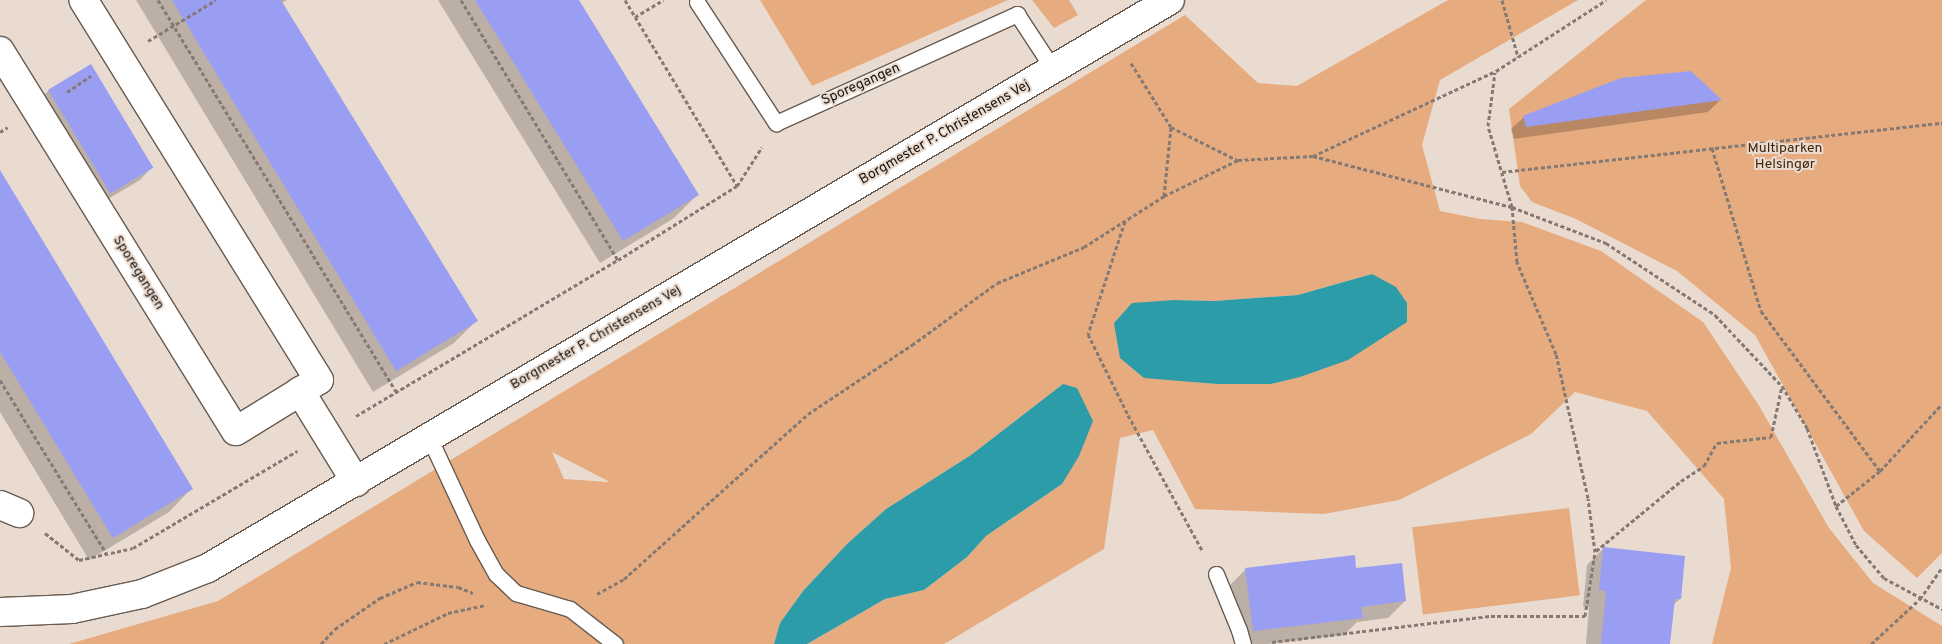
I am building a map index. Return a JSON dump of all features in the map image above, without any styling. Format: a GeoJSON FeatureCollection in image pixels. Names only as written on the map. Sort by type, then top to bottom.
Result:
{"type":"FeatureCollection","features":[{"type":"Feature","properties":{"kind":"street","name":"Sporegangen"},"geometry":{"type":"LineString","coordinates":[[0,51],[236,431],[318,380],[83,0]]}},
{"type":"Feature","properties":{"kind":"street","name":"Borgmester P. Christensens Vej"},"geometry":{"type":"LineString","coordinates":[[0,612],[72,609],[142,594],[208,568],[1170,0]]}},
{"type":"Feature","properties":{"kind":"street"},"geometry":{"type":"LineString","coordinates":[[300,391],[356,482]]}},
{"type":"Feature","properties":{"kind":"lane"},"geometry":{"type":"LineString","coordinates":[[697,2],[776,123]]}},
{"type":"Feature","properties":{"kind":"lane","name":"Sporegangen"},"geometry":{"type":"LineString","coordinates":[[776,123],[1017,14],[1053,69]]}},
{"type":"Feature","properties":{"kind":"lane"},"geometry":{"type":"LineString","coordinates":[[429,437],[477,540],[496,574],[516,593],[570,609],[614,644]]}},
{"type":"Feature","properties":{"kind":"lane"},"geometry":{"type":"LineString","coordinates":[[1216,574],[1243,644]]}},
{"type":"Feature","properties":{"kind":"path"},"geometry":{"type":"LineString","coordinates":[[158,0],[396,391]]}},
{"type":"Feature","properties":{"kind":"path"},"geometry":{"type":"LineString","coordinates":[[148,41],[216,0]]}},
{"type":"Feature","properties":{"kind":"path"},"geometry":{"type":"LineString","coordinates":[[461,0],[618,260]]}},
{"type":"Feature","properties":{"kind":"path"},"geometry":{"type":"LineString","coordinates":[[625,0],[737,186]]}},
{"type":"Feature","properties":{"kind":"path"},"geometry":{"type":"LineString","coordinates":[[635,17],[663,0]]}},
{"type":"Feature","properties":{"kind":"path"},"geometry":{"type":"LineString","coordinates":[[1502,0],[1518,57]]}},
{"type":"Feature","properties":{"kind":"path"},"geometry":{"type":"LineString","coordinates":[[1313,156],[1496,71],[1606,0]]}},
{"type":"Feature","properties":{"kind":"path"},"geometry":{"type":"LineString","coordinates":[[1127,56],[1171,127],[1238,160]]}},
{"type":"Feature","properties":{"kind":"path"},"geometry":{"type":"LineString","coordinates":[[1264,643],[1491,616],[1585,616],[1595,552],[1588,498],[1556,354],[1517,262],[1512,207],[1488,126],[1496,71]]}},
{"type":"Feature","properties":{"kind":"path"},"geometry":{"type":"LineString","coordinates":[[9,509],[79,560],[133,548],[618,260],[737,186],[776,123]]}},
{"type":"Feature","properties":{"kind":"path"},"geometry":{"type":"LineString","coordinates":[[1502,172],[1942,123]]}},
{"type":"Feature","properties":{"kind":"path"},"geometry":{"type":"LineString","coordinates":[[1164,196],[1171,127]]}},
{"type":"Feature","properties":{"kind":"path"},"geometry":{"type":"LineString","coordinates":[[1712,148],[1761,311],[1880,471]]}},
{"type":"Feature","properties":{"kind":"path"},"geometry":{"type":"LineString","coordinates":[[570,609],[624,578],[808,414],[912,346],[997,283],[1084,247],[1164,196],[1238,160],[1313,156],[1512,207],[1606,243],[1715,315],[1782,386],[1807,428],[1836,506],[1856,545],[1884,578],[1920,599],[1942,609]]}},
{"type":"Feature","properties":{"kind":"path"},"geometry":{"type":"LineString","coordinates":[[1125,221],[1088,334],[1128,415],[1216,574]]}},
{"type":"Feature","properties":{"kind":"path"},"geometry":{"type":"LineString","coordinates":[[0,380],[2,387],[106,554]]}},
{"type":"Feature","properties":{"kind":"path"},"geometry":{"type":"LineString","coordinates":[[1595,552],[1681,481],[1704,466],[1717,443],[1771,437],[1782,386]]}},
{"type":"Feature","properties":{"kind":"path"},"geometry":{"type":"LineString","coordinates":[[1836,506],[1880,471],[1942,404]]}},
{"type":"Feature","properties":{"kind":"path"},"geometry":{"type":"LineString","coordinates":[[1872,644],[1920,599],[1942,568]]}},
{"type":"Feature","properties":{"kind":"path"},"geometry":{"type":"LineString","coordinates":[[321,644],[335,629],[380,598],[416,582],[458,587],[475,593]]}},
{"type":"Feature","properties":{"kind":"path"},"geometry":{"type":"LineString","coordinates":[[384,644],[448,613],[491,604]]}},
{"type":"Feature","properties":{"kind":"green space"},"geometry":{"type":"Polygon","coordinates":[[[760,0],[1008,0],[812,86],[760,0]]]}},
{"type":"Feature","properties":{"kind":"green space"},"geometry":{"type":"Polygon","coordinates":[[[1032,0],[1069,0],[1078,15],[1054,28],[1032,0]]]}},
{"type":"Feature","properties":{"kind":"green space"},"geometry":{"type":"Polygon","coordinates":[[[1448,0],[1578,0],[1440,80],[1422,145],[1440,211],[1480,219],[1522,222],[1601,251],[1703,322],[1758,404],[1829,528],[1873,583],[1942,626],[1942,644],[1712,644],[1731,568],[1724,499],[1647,411],[1575,392],[1531,434],[1399,500],[1324,514],[1195,509],[1153,430],[1120,438],[1104,549],[944,644],[807,644],[885,599],[924,590],[967,557],[986,536],[1062,484],[1063,384],[971,455],[886,509],[847,544],[803,591],[780,623],[774,644],[69,644],[218,601],[1185,15],[1258,83],[1297,86],[1448,0]],[[1372,274],[1298,295],[1214,301],[1174,300],[1187,381],[1217,384],[1271,384],[1381,337],[1407,322],[1372,274]],[[552,452],[564,479],[608,482],[608,481],[552,452]]]}},
{"type":"Feature","properties":{"kind":"green space","name":"Multiparken Helsingør"},"geometry":{"type":"Polygon","coordinates":[[[1646,0],[1942,0],[1942,553],[1917,578],[1864,531],[1755,335],[1677,271],[1576,219],[1532,202],[1520,186],[1509,109],[1646,0]]]}},
{"type":"Feature","properties":{"kind":"green space"},"geometry":{"type":"Polygon","coordinates":[[[1569,508],[1580,595],[1423,615],[1412,527],[1569,508]]]}},
{"type":"Feature","properties":{"kind":"water"},"geometry":{"type":"Polygon","coordinates":[[[1372,274],[1396,287],[1407,303],[1407,322],[1348,360],[1300,377],[1271,384],[1217,384],[1144,378],[1120,358],[1114,323],[1132,303],[1174,300],[1214,301],[1298,295],[1372,274]]]}},
{"type":"Feature","properties":{"kind":"water"},"geometry":{"type":"Polygon","coordinates":[[[1063,384],[1077,388],[1093,421],[1079,456],[1062,484],[986,536],[967,557],[924,590],[885,599],[807,644],[774,644],[780,623],[803,591],[847,544],[886,509],[971,455],[1063,384]]]}},
{"type":"Feature","properties":{"kind":"building"},"geometry":{"type":"Polygon","coordinates":[[[172,0],[281,0],[478,321],[396,371],[172,0]]]}},
{"type":"Feature","properties":{"kind":"building"},"geometry":{"type":"Polygon","coordinates":[[[475,0],[579,0],[699,195],[623,241],[475,0]]]}},
{"type":"Feature","properties":{"kind":"building"},"geometry":{"type":"Polygon","coordinates":[[[91,64],[153,168],[110,193],[48,90],[91,64]]]}},
{"type":"Feature","properties":{"kind":"building"},"geometry":{"type":"Polygon","coordinates":[[[1691,71],[1722,100],[1526,127],[1523,116],[1621,78],[1691,71]]]}},
{"type":"Feature","properties":{"kind":"building"},"geometry":{"type":"Polygon","coordinates":[[[0,170],[193,489],[113,538],[0,352],[0,170]]]}},
{"type":"Feature","properties":{"kind":"building"},"geometry":{"type":"Polygon","coordinates":[[[1603,547],[1685,556],[1681,599],[1675,599],[1670,644],[1601,644],[1606,591],[1599,590],[1603,547]]]}},
{"type":"Feature","properties":{"kind":"building"},"geometry":{"type":"Polygon","coordinates":[[[1355,555],[1356,568],[1402,563],[1406,601],[1361,607],[1363,618],[1253,631],[1245,568],[1355,555]]]}}]}
